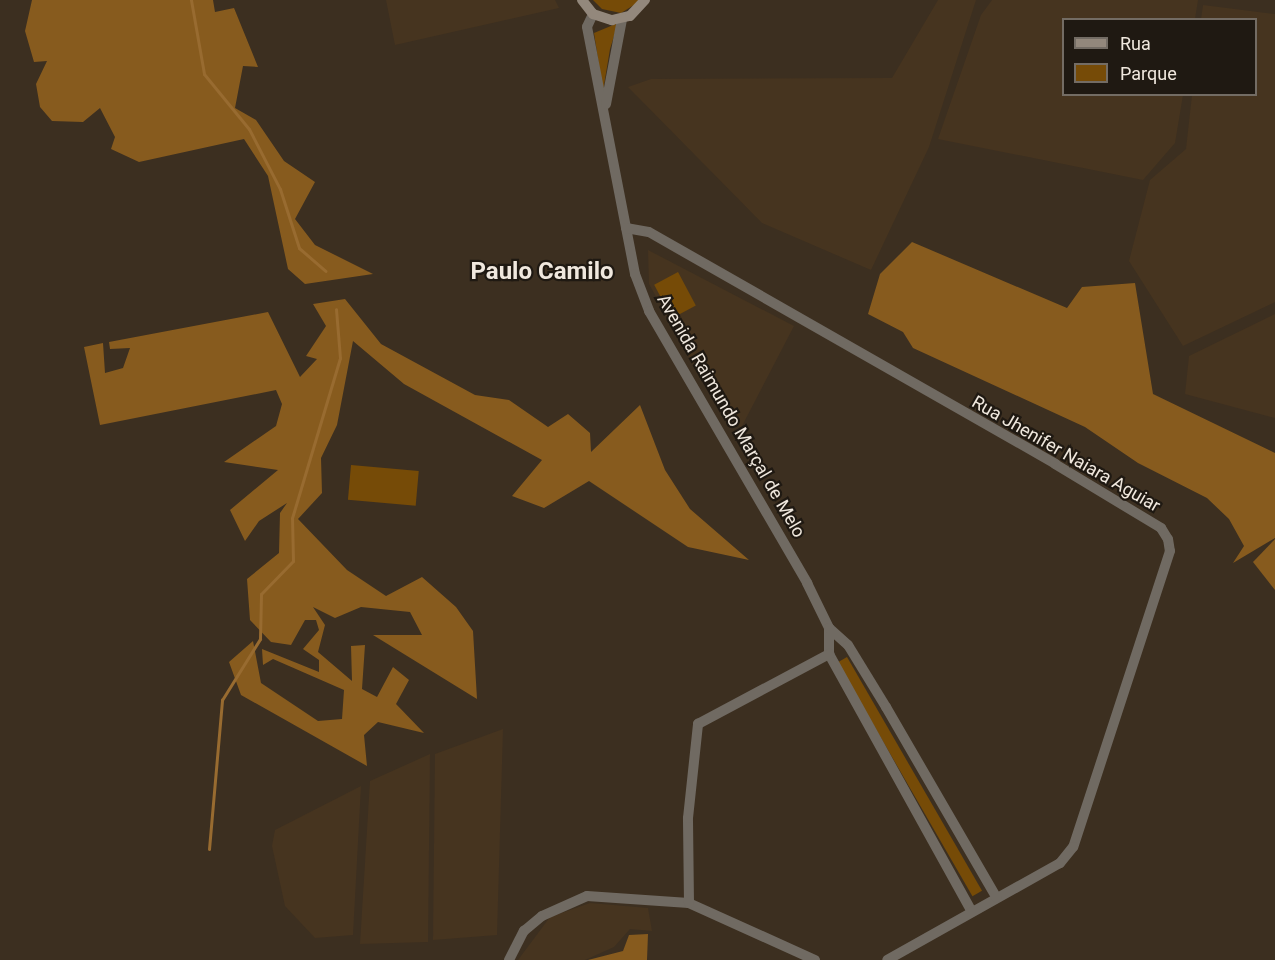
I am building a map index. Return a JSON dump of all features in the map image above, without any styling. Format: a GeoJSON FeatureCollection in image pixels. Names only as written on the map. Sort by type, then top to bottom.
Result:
{"type":"FeatureCollection","features":[{"type":"Feature","properties":{"kind":"main road"},"geometry":{"type":"LineString","coordinates":[[572,0],[622,19],[645,0]]}},
{"type":"Feature","properties":{"kind":"street","name":"Avenida Raimundo Marçal de Melo"},"geometry":{"type":"LineString","coordinates":[[587,7],[587,27],[605,108],[626,228],[650,311],[828,628],[848,645],[996,897]]}},
{"type":"Feature","properties":{"kind":"street","name":"Avenida Raimundo Marçal de Melo"},"geometry":{"type":"LineString","coordinates":[[605,108],[622,19]]}},
{"type":"Feature","properties":{"kind":"street","name":"Rua Jhenifer Naiara Aguiar"},"geometry":{"type":"LineString","coordinates":[[626,228],[649,232],[1055,464],[1161,528],[1168,539],[1170,551],[1073,847],[1060,863],[971,910],[887,960]]}},
{"type":"Feature","properties":{"kind":"street","name":"Avenida Raimundo Marçal de Melo"},"geometry":{"type":"LineString","coordinates":[[828,628],[829,654],[971,910]]}},
{"type":"Feature","properties":{"kind":"street"},"geometry":{"type":"LineString","coordinates":[[689,903],[688,818],[698,724],[829,654]]}},
{"type":"Feature","properties":{"kind":"street"},"geometry":{"type":"LineString","coordinates":[[509,960],[524,931],[542,916],[587,896],[689,903],[815,960]]}},
{"type":"Feature","properties":{"kind":"shaded area"},"geometry":{"type":"Polygon","coordinates":[[[32,0],[213,0],[215,12],[234,8],[258,67],[243,66],[235,108],[256,120],[284,161],[315,182],[295,219],[315,245],[373,274],[305,284],[288,269],[268,176],[244,139],[139,162],[111,149],[115,137],[100,108],[83,122],[52,121],[40,107],[36,84],[47,61],[34,62],[25,31],[32,0]]]}},
{"type":"Feature","properties":{"kind":"shaded area"},"geometry":{"type":"Polygon","coordinates":[[[386,0],[555,0],[559,8],[395,45],[386,0]]]}},
{"type":"Feature","properties":{"kind":"shaded area"},"geometry":{"type":"Polygon","coordinates":[[[938,0],[976,0],[929,147],[871,270],[762,223],[628,87],[651,79],[892,78],[938,0]]]}},
{"type":"Feature","properties":{"kind":"shaded area"},"geometry":{"type":"Polygon","coordinates":[[[992,0],[1198,0],[1195,18],[1062,18],[1062,96],[1183,96],[1175,143],[1143,180],[938,139],[981,15],[992,0]]]}},
{"type":"Feature","properties":{"kind":"shaded area"},"geometry":{"type":"Polygon","coordinates":[[[1203,5],[1275,14],[1275,302],[1183,346],[1129,261],[1150,180],[1186,149],[1192,96],[1257,96],[1257,18],[1201,18],[1203,5]]]}},
{"type":"Feature","properties":{"kind":"shaded area"},"geometry":{"type":"Polygon","coordinates":[[[912,242],[1067,308],[1082,287],[1135,283],[1153,394],[1275,453],[1275,538],[1233,563],[1244,546],[1229,519],[1207,498],[1138,463],[1085,427],[913,348],[903,332],[868,314],[880,274],[912,242]]]}},
{"type":"Feature","properties":{"kind":"shaded area"},"geometry":{"type":"Polygon","coordinates":[[[648,250],[794,326],[741,428],[706,387],[649,284],[648,250]]]}},
{"type":"Feature","properties":{"kind":"shaded area"},"geometry":{"type":"Polygon","coordinates":[[[345,299],[381,344],[475,395],[509,400],[548,427],[568,414],[590,433],[591,452],[640,405],[665,470],[690,509],[749,560],[688,547],[589,481],[544,508],[512,496],[542,460],[404,384],[353,341],[337,425],[321,458],[322,493],[298,519],[347,570],[386,596],[422,577],[456,607],[473,631],[477,699],[373,635],[422,635],[410,612],[361,607],[335,618],[313,607],[325,625],[318,652],[352,681],[351,646],[365,645],[362,689],[377,697],[393,667],[409,680],[396,704],[424,733],[378,722],[364,735],[367,766],[241,695],[229,662],[253,641],[261,683],[318,721],[342,719],[344,690],[273,659],[263,665],[262,649],[319,672],[319,660],[303,649],[319,630],[316,620],[305,620],[291,645],[271,642],[250,620],[247,579],[279,553],[280,513],[287,503],[259,521],[245,541],[230,510],[278,470],[224,462],[276,426],[282,404],[276,390],[100,425],[84,347],[103,343],[105,373],[123,368],[130,348],[110,349],[109,342],[268,312],[300,377],[317,359],[306,356],[326,326],[313,304],[345,299]]]}},
{"type":"Feature","properties":{"kind":"shaded area"},"geometry":{"type":"Polygon","coordinates":[[[1275,314],[1275,418],[1185,394],[1189,356],[1275,314]]]}},
{"type":"Feature","properties":{"kind":"shaded area"},"geometry":{"type":"Polygon","coordinates":[[[1275,539],[1275,590],[1253,562],[1275,539]]]}},
{"type":"Feature","properties":{"kind":"shaded area"},"geometry":{"type":"Polygon","coordinates":[[[503,729],[497,935],[433,940],[435,754],[503,729]]]}},
{"type":"Feature","properties":{"kind":"shaded area"},"geometry":{"type":"Polygon","coordinates":[[[430,754],[428,942],[360,944],[370,781],[430,754]]]}},
{"type":"Feature","properties":{"kind":"shaded area"},"geometry":{"type":"Polygon","coordinates":[[[361,786],[353,935],[315,938],[285,906],[272,846],[275,830],[361,786]]]}},
{"type":"Feature","properties":{"kind":"shaded area"},"geometry":{"type":"Polygon","coordinates":[[[590,903],[648,908],[652,931],[630,929],[614,947],[585,960],[518,960],[550,917],[590,903]]]}},
{"type":"Feature","properties":{"kind":"shaded area"},"geometry":{"type":"Polygon","coordinates":[[[648,934],[647,960],[588,960],[623,951],[629,935],[648,934]]]}},
{"type":"Feature","properties":{"kind":"green space"},"geometry":{"type":"Polygon","coordinates":[[[593,0],[642,0],[621,13],[602,9],[593,0]]]}},
{"type":"Feature","properties":{"kind":"green space"},"geometry":{"type":"Polygon","coordinates":[[[618,23],[610,49],[603,91],[594,33],[618,23]]]}},
{"type":"Feature","properties":{"kind":"green space"},"geometry":{"type":"Polygon","coordinates":[[[678,272],[696,306],[672,318],[654,285],[678,272]]]}},
{"type":"Feature","properties":{"kind":"green space"},"geometry":{"type":"Polygon","coordinates":[[[351,465],[419,471],[416,506],[348,500],[351,465]]]}},
{"type":"Feature","properties":{"kind":"green space"},"geometry":{"type":"Polygon","coordinates":[[[847,657],[982,891],[972,896],[837,662],[847,657]]]}},
{"type":"Feature","properties":{"kind":"waterway"},"geometry":{"type":"LineString","coordinates":[[191,0],[204,74],[249,129],[280,189],[299,248],[325,271]]}},
{"type":"Feature","properties":{"kind":"waterway"},"geometry":{"type":"LineString","coordinates":[[209,849],[222,700],[260,639],[261,594],[293,561],[292,518],[340,358],[336,309]]}},
{"type":"Feature","properties":{"kind":"district","name":"Paulo Camilo"},"geometry":{"type":"Point","coordinates":[542,272]}}]}
